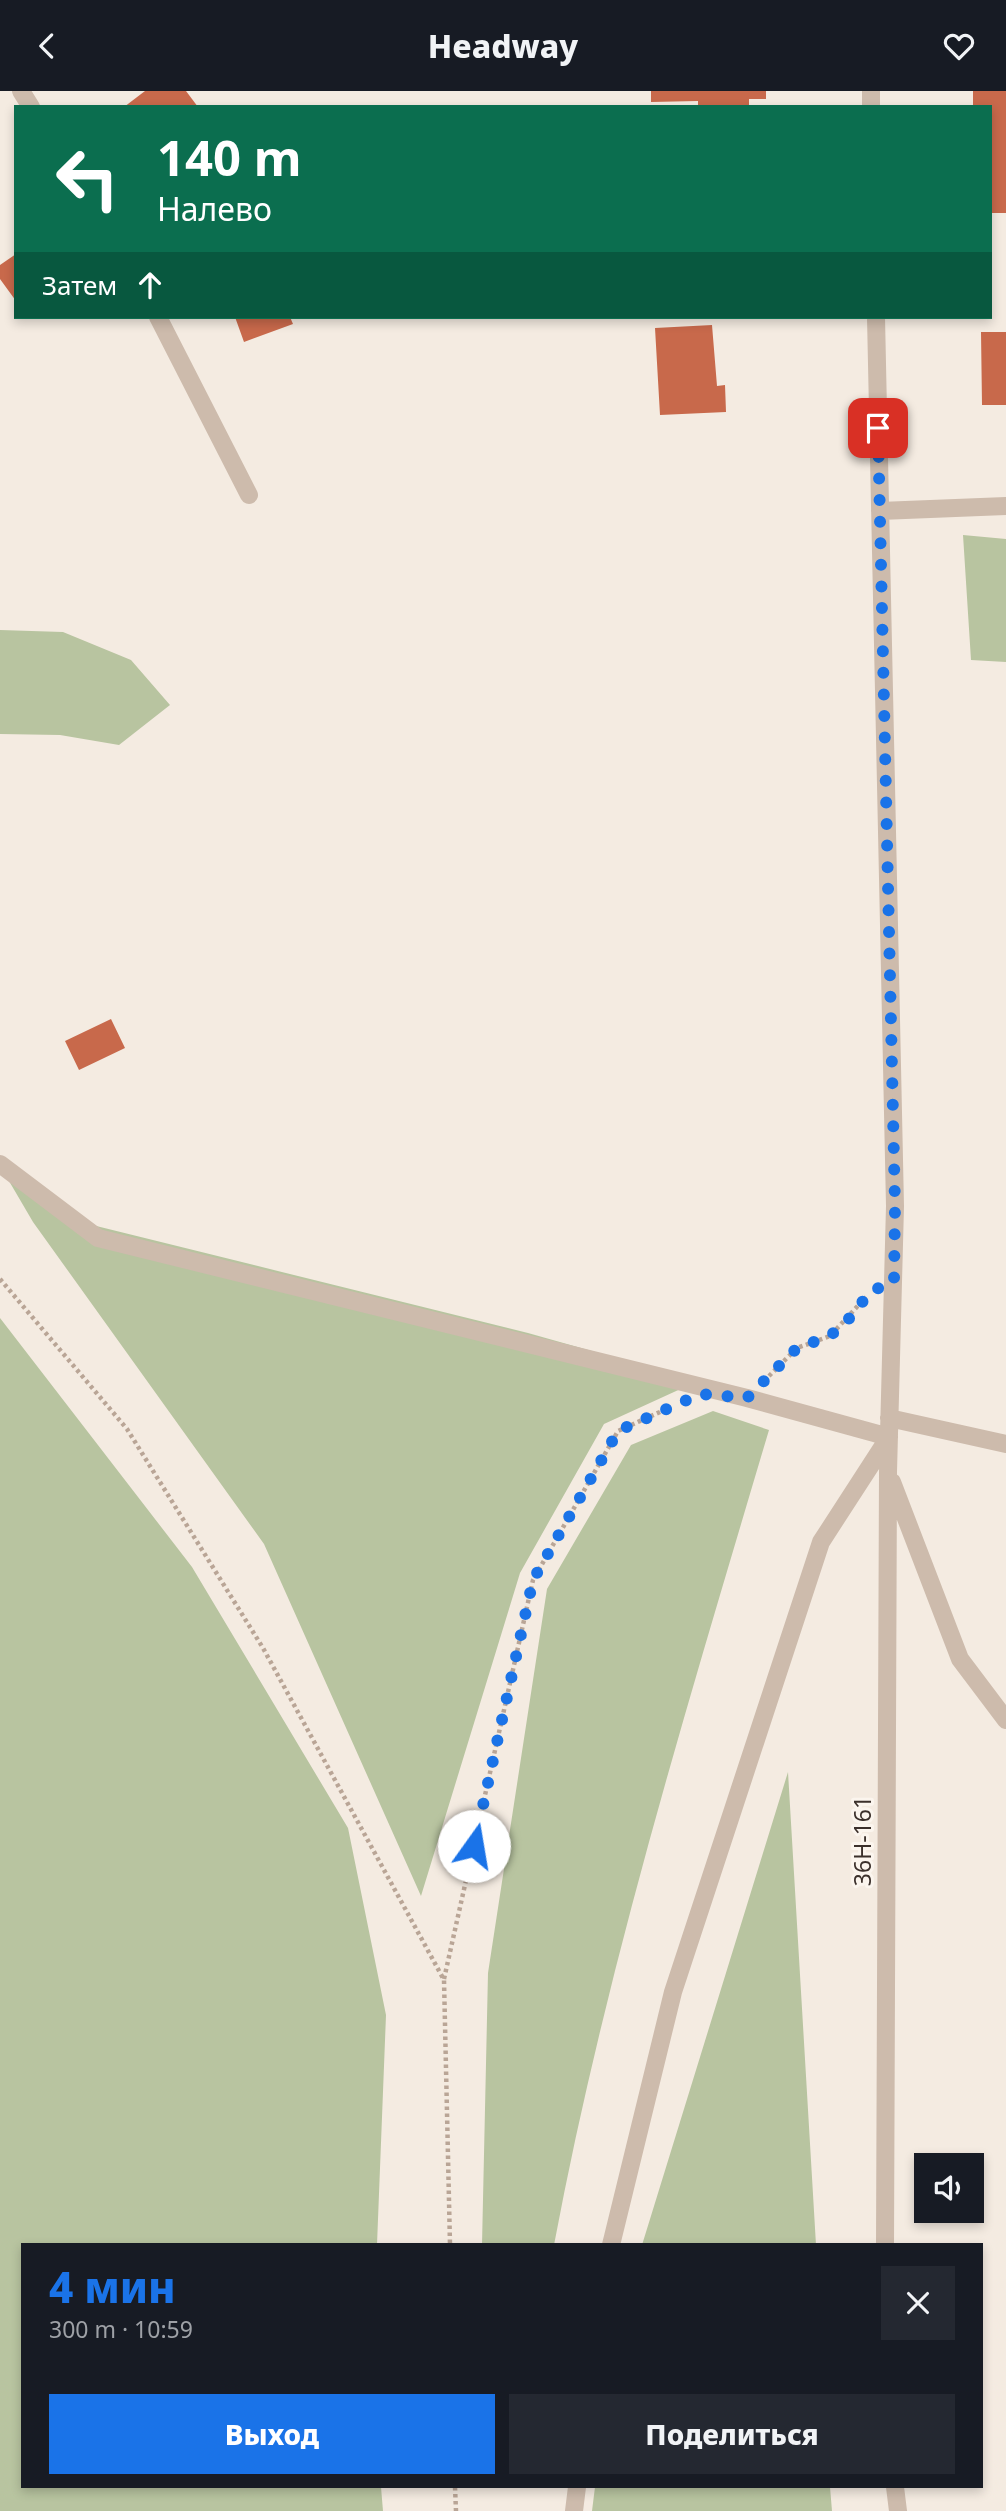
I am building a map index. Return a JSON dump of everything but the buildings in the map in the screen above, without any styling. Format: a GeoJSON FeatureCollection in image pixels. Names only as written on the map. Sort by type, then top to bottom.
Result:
{"type":"FeatureCollection","features":[{"type":"Feature","properties":{"kind":"street"},"geometry":{"type":"LineString","coordinates":[[159,319],[249,495]]}},
{"type":"Feature","properties":{"kind":"street","name":"36Н-161"},"geometry":{"type":"LineString","coordinates":[[876,319],[895,1206],[888,1472],[886,2243]]}},
{"type":"Feature","properties":{"kind":"street"},"geometry":{"type":"LineString","coordinates":[[880,511],[1006,506]]}},
{"type":"Feature","properties":{"kind":"street"},"geometry":{"type":"LineString","coordinates":[[0,1164],[97,1238],[747,1398],[889,1437],[821,1542],[673,1992],[611,2243]]}},
{"type":"Feature","properties":{"kind":"street"},"geometry":{"type":"LineString","coordinates":[[889,1418],[1006,1444]]}},
{"type":"Feature","properties":{"kind":"street"},"geometry":{"type":"LineString","coordinates":[[888,1472],[960,1658],[1006,1720]]}},
{"type":"Feature","properties":{"kind":"street"},"geometry":{"type":"LineString","coordinates":[[574,2511],[577,2488]]}},
{"type":"Feature","properties":{"kind":"street"},"geometry":{"type":"LineString","coordinates":[[895,2488],[898,2511]]}},
{"type":"Feature","properties":{"kind":"path"},"geometry":{"type":"LineString","coordinates":[[0,1279],[127,1429],[263,1648],[444,1980]]}},
{"type":"Feature","properties":{"kind":"path"},"geometry":{"type":"LineString","coordinates":[[747,1398],[797,1348],[830,1336],[855,1313],[869,1292],[894,1282]]}},
{"type":"Feature","properties":{"kind":"path"},"geometry":{"type":"LineString","coordinates":[[450,2243],[444,1980],[533,1580],[618,1431],[677,1405]]}},
{"type":"Feature","properties":{"kind":"path"},"geometry":{"type":"LineString","coordinates":[[455,2488],[456,2511]]}},
{"type":"Feature","properties":{"kind":"green space"},"geometry":{"type":"Polygon","coordinates":[[[963,535],[1006,539],[1006,662],[971,660],[963,535]]]}},
{"type":"Feature","properties":{"kind":"green space"},"geometry":{"type":"Polygon","coordinates":[[[0,630],[63,632],[131,660],[170,705],[119,745],[60,735],[0,734],[0,630]]]}},
{"type":"Feature","properties":{"kind":"green space"},"geometry":{"type":"Polygon","coordinates":[[[9,1181],[72,1220],[528,1333],[698,1381],[604,1424],[520,1573],[421,1896],[264,1544],[33,1222],[9,1181]]]}},
{"type":"Feature","properties":{"kind":"green space"},"geometry":{"type":"Polygon","coordinates":[[[0,1318],[192,1567],[348,1828],[386,2015],[377,2243],[21,2243],[21,2488],[381,2488],[383,2511],[0,2511],[0,1318]]]}},
{"type":"Feature","properties":{"kind":"green space"},"geometry":{"type":"Polygon","coordinates":[[[713,1411],[769,1430],[680,1733],[624,1937],[598,2039],[554,2243],[482,2243],[488,1973],[547,1589],[631,1445],[713,1411]]]}},
{"type":"Feature","properties":{"kind":"green space"},"geometry":{"type":"Polygon","coordinates":[[[788,1772],[816,2243],[643,2243],[788,1772]]]}},
{"type":"Feature","properties":{"kind":"green space"},"geometry":{"type":"Polygon","coordinates":[[[595,2488],[830,2488],[832,2511],[592,2511],[595,2488]]]}},
{"type":"Feature","properties":{"kind":"route"},"geometry":{"type":"LineString","coordinates":[[474,1846],[533,1580],[618,1431],[700,1394],[747,1398],[797,1348],[830,1336],[855,1313],[869,1292],[894,1282],[895,1206],[878,428]]}}]}
